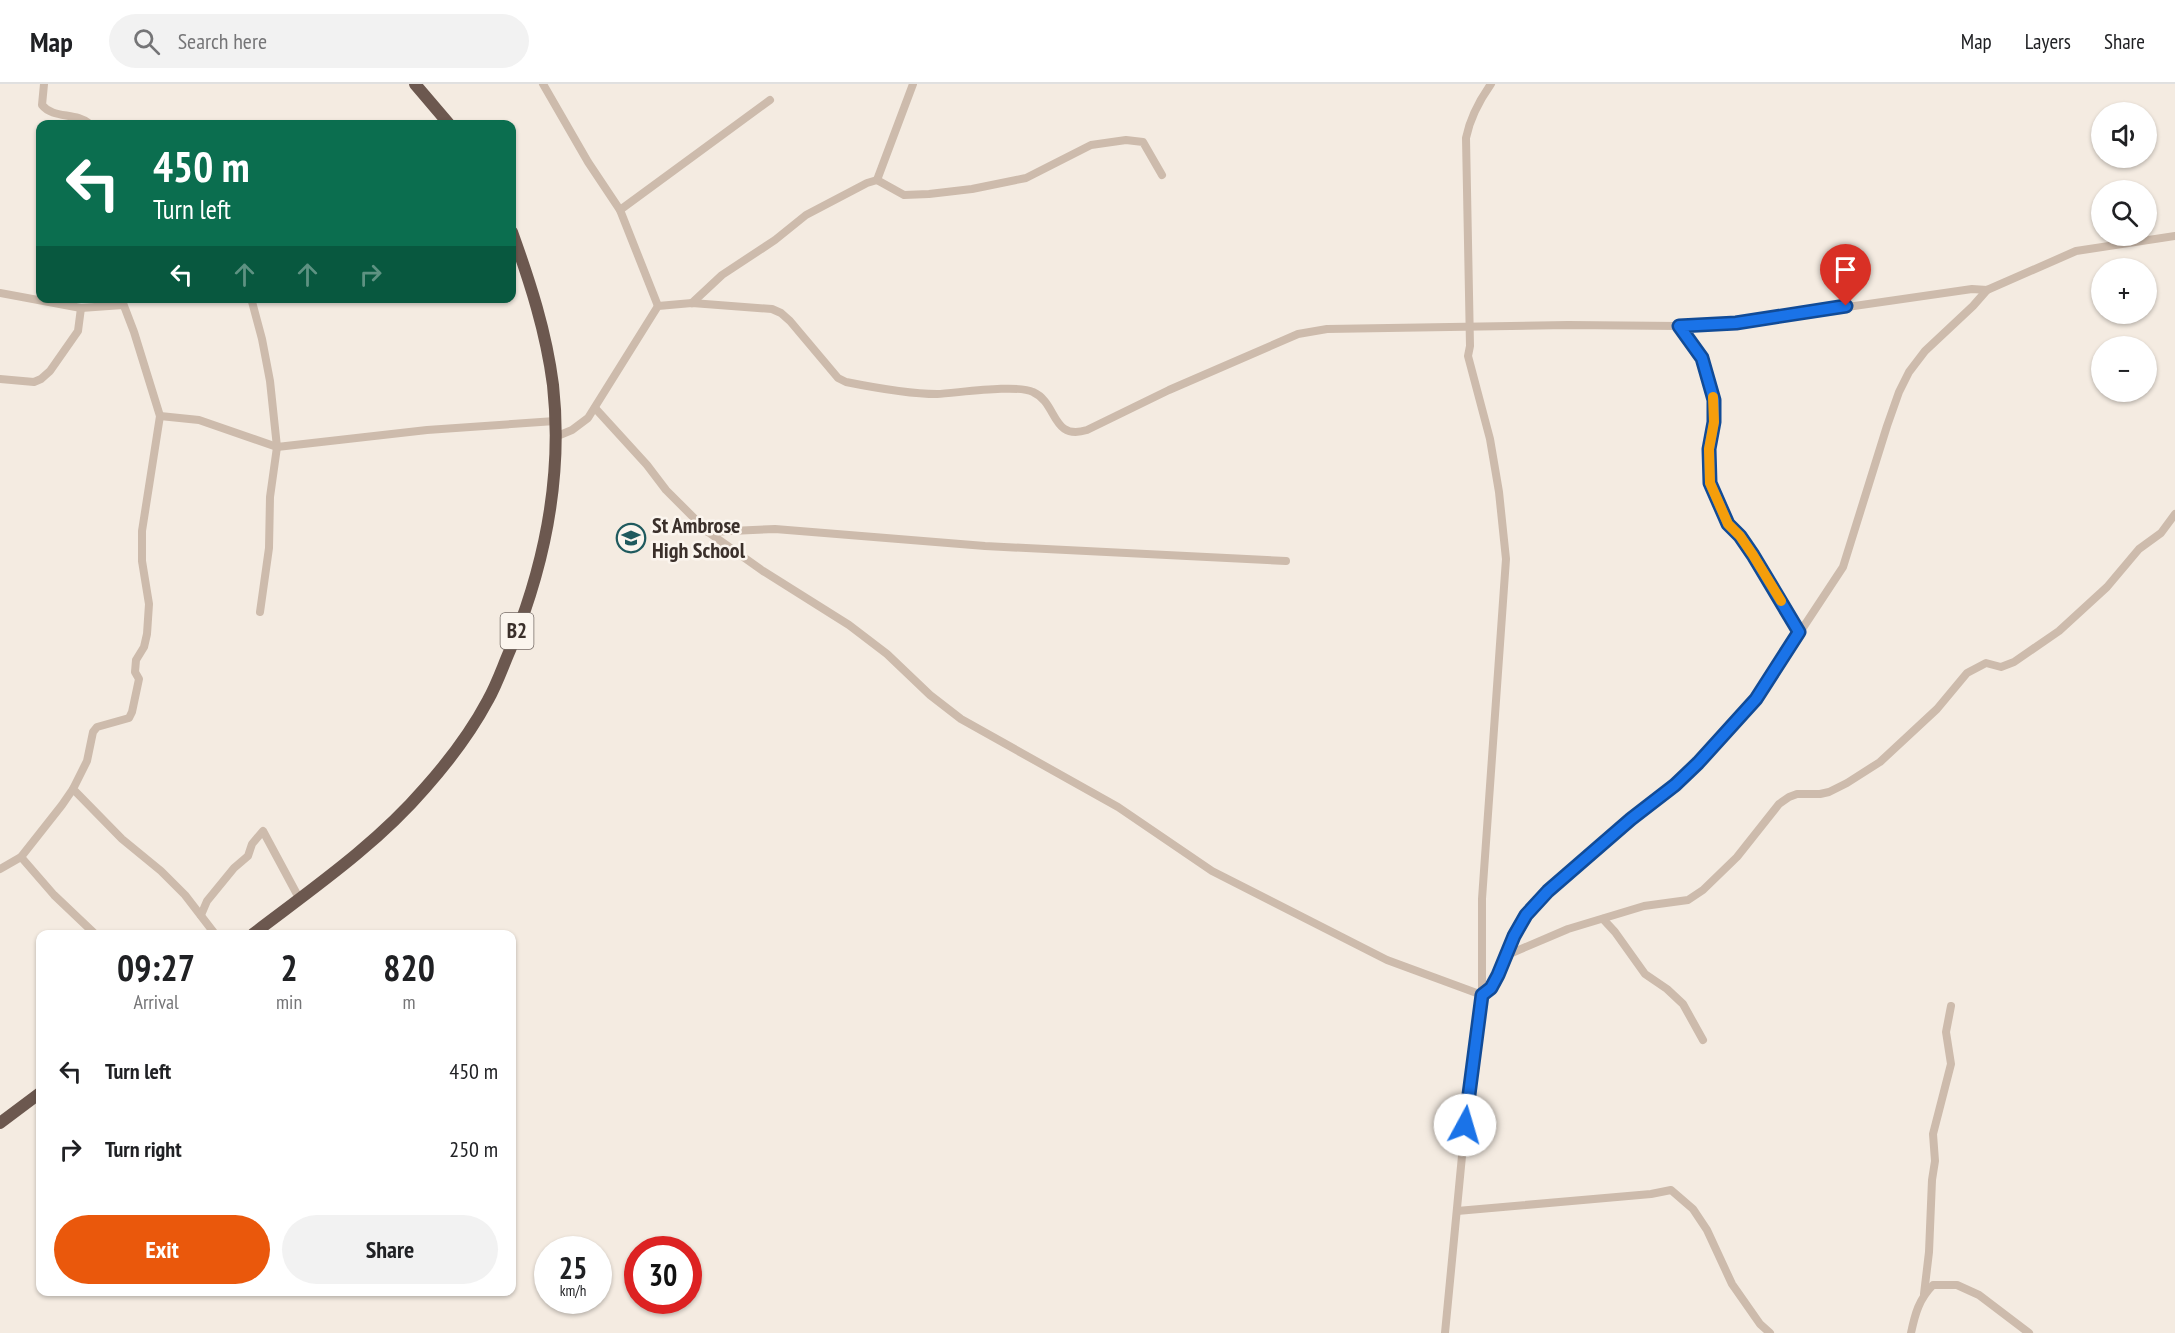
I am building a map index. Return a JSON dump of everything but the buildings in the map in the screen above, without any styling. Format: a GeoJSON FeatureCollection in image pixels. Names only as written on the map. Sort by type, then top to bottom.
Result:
{"type":"FeatureCollection","features":[{"type":"Feature","properties":{"kind":"highway"},"geometry":{"type":"LineString","coordinates":[[415,84],[446,120]]}},
{"type":"Feature","properties":{"kind":"highway","name":"B2"},"geometry":{"type":"LineString","coordinates":[[258,930],[360,851],[392,823],[424,790],[462,743],[489,698],[518,630],[539,567],[551,507],[555,421],[553,385],[540,317],[529,277],[516,243]]}},
{"type":"Feature","properties":{"kind":"highway"},"geometry":{"type":"LineString","coordinates":[[0,1123],[36,1096]]}},
{"type":"Feature","properties":{"kind":"street"},"geometry":{"type":"LineString","coordinates":[[44,84],[42,105],[45,109],[82,120]]}},
{"type":"Feature","properties":{"kind":"street"},"geometry":{"type":"LineString","coordinates":[[543,84],[588,162],[620,210],[658,306]]}},
{"type":"Feature","properties":{"kind":"street"},"geometry":{"type":"LineString","coordinates":[[877,180],[913,84]]}},
{"type":"Feature","properties":{"kind":"street"},"geometry":{"type":"LineString","coordinates":[[1445,1333],[1467,1104],[1482,995],[1482,899],[1506,559],[1499,492],[1490,439],[1468,356],[1466,138],[1469,123],[1491,84]]}},
{"type":"Feature","properties":{"kind":"street"},"geometry":{"type":"LineString","coordinates":[[620,210],[770,100]]}},
{"type":"Feature","properties":{"kind":"street"},"geometry":{"type":"LineString","coordinates":[[692,303],[722,275],[775,240],[806,215],[877,180],[904,195],[972,189],[1026,178],[1091,145],[1126,140],[1143,142],[1162,175]]}},
{"type":"Feature","properties":{"kind":"street"},"geometry":{"type":"LineString","coordinates":[[1482,995],[1491,988],[1526,915],[1548,891],[1631,819],[1675,785],[1756,699],[1843,567],[1899,392],[1909,372],[1925,351],[1987,290],[2076,251],[2175,236]]}},
{"type":"Feature","properties":{"kind":"street"},"geometry":{"type":"LineString","coordinates":[[658,306],[692,303],[772,309],[781,313],[838,378],[846,382],[935,394],[1020,389],[1034,392],[1043,400],[1060,425],[1076,434],[1169,390],[1298,334],[1327,329],[1679,326],[1736,323],[1972,289],[1987,290]]}},
{"type":"Feature","properties":{"kind":"street"},"geometry":{"type":"LineString","coordinates":[[0,293],[36,300]]}},
{"type":"Feature","properties":{"kind":"street"},"geometry":{"type":"LineString","coordinates":[[54,303],[81,308],[115,303]]}},
{"type":"Feature","properties":{"kind":"street"},"geometry":{"type":"LineString","coordinates":[[0,868],[21,857],[73,789],[87,761],[93,732],[97,727],[129,718],[132,712],[139,679],[135,672],[136,660],[145,641],[149,604],[142,561],[142,531],[160,416],[145,365],[122,303]]}},
{"type":"Feature","properties":{"kind":"street"},"geometry":{"type":"LineString","coordinates":[[252,303],[270,381],[277,447],[270,497],[269,548],[260,612]]}},
{"type":"Feature","properties":{"kind":"street"},"geometry":{"type":"LineString","coordinates":[[555,437],[581,424],[595,408],[658,306]]}},
{"type":"Feature","properties":{"kind":"street"},"geometry":{"type":"LineString","coordinates":[[0,379],[34,382],[41,379],[50,371],[78,331],[81,308]]}},
{"type":"Feature","properties":{"kind":"street"},"geometry":{"type":"LineString","coordinates":[[1679,326],[1702,358],[1714,400],[1714,422],[1709,449],[1710,483],[1728,524],[1740,536],[1753,555],[1799,632]]}},
{"type":"Feature","properties":{"kind":"street"},"geometry":{"type":"LineString","coordinates":[[595,408],[647,465],[666,490],[708,532],[763,571],[849,624],[961,719],[1118,807],[1212,871],[1387,960],[1482,995]]}},
{"type":"Feature","properties":{"kind":"street"},"geometry":{"type":"LineString","coordinates":[[160,416],[199,420],[277,447],[428,430],[555,421]]}},
{"type":"Feature","properties":{"kind":"street"},"geometry":{"type":"LineString","coordinates":[[1507,955],[1568,929],[1644,906],[1688,900],[1703,890],[1737,857],[1779,804],[1789,796],[1820,794],[1847,783],[1880,762],[1895,749],[1937,709],[1967,673],[1986,663],[2001,667],[2014,662],[2059,631],[2107,587],[2139,549],[2161,533],[2175,514]]}},
{"type":"Feature","properties":{"kind":"street"},"geometry":{"type":"LineString","coordinates":[[708,532],[775,528],[985,546],[1286,561]]}},
{"type":"Feature","properties":{"kind":"street"},"geometry":{"type":"LineString","coordinates":[[73,789],[122,839],[169,879],[212,930]]}},
{"type":"Feature","properties":{"kind":"street"},"geometry":{"type":"LineString","coordinates":[[201,915],[207,901],[234,868],[248,856],[252,844],[263,831],[298,898]]}},
{"type":"Feature","properties":{"kind":"street"},"geometry":{"type":"LineString","coordinates":[[21,857],[54,895],[91,930]]}},
{"type":"Feature","properties":{"kind":"street"},"geometry":{"type":"LineString","coordinates":[[1603,919],[1645,974],[1667,988],[1683,1004],[1703,1040]]}},
{"type":"Feature","properties":{"kind":"street"},"geometry":{"type":"LineString","coordinates":[[1911,1333],[1916,1311],[1924,1294],[1935,1161],[1933,1134],[1951,1064],[1946,1032],[1952,1006]]}},
{"type":"Feature","properties":{"kind":"street"},"geometry":{"type":"LineString","coordinates":[[1457,1211],[1652,1194],[1671,1190],[1693,1209],[1707,1230],[1732,1284],[1760,1324],[1770,1333]]}},
{"type":"Feature","properties":{"kind":"street"},"geometry":{"type":"LineString","coordinates":[[1924,1294],[1933,1285],[1957,1286],[1979,1295],[2029,1333]]}},
{"type":"Feature","properties":{"kind":"slow traffic"},"geometry":{"type":"LineString","coordinates":[[1713,397],[1714,422],[1709,449],[1710,483],[1728,524],[1740,536],[1781,601]]}},
{"type":"Feature","properties":{"kind":"place","name":"St Ambrose High School"},"geometry":{"type":"Point","coordinates":[631,538]}},
{"type":"Feature","properties":{"kind":"route"},"geometry":{"type":"LineString","coordinates":[[1465,1125],[1482,995],[1491,988],[1526,915],[1548,891],[1631,819],[1675,785],[1698,763],[1756,699],[1799,632],[1753,555],[1740,536],[1728,524],[1710,483],[1709,449],[1714,422],[1714,400],[1702,358],[1679,326],[1757,321],[1846,306]]}}]}
